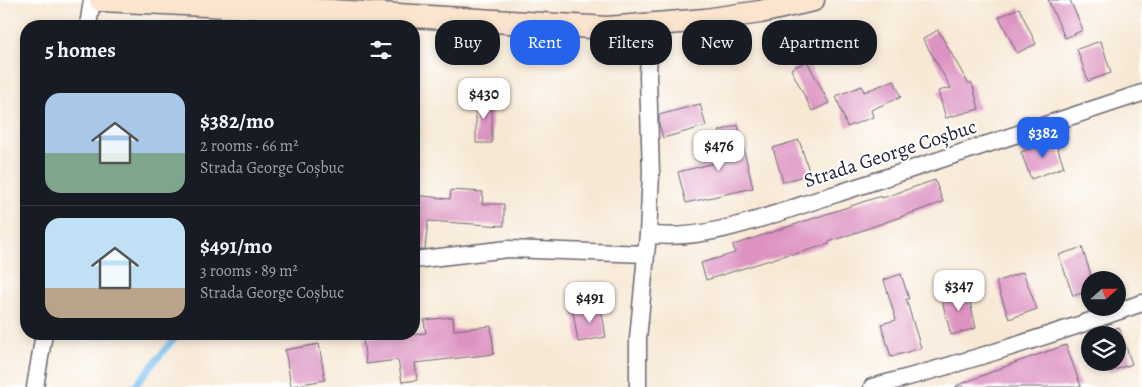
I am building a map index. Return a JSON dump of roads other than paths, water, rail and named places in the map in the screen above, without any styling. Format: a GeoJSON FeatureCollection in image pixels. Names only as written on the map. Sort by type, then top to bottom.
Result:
{"type":"FeatureCollection","features":[{"type":"Feature","properties":{"kind":"main road"},"geometry":{"type":"LineString","coordinates":[[101,0],[332,11],[367,18],[415,20]]}},
{"type":"Feature","properties":{"kind":"main road"},"geometry":{"type":"LineString","coordinates":[[672,23],[760,12],[813,0]]}},
{"type":"Feature","properties":{"kind":"main road"},"geometry":{"type":"LineString","coordinates":[[420,20],[590,27]]}},
{"type":"Feature","properties":{"kind":"street"},"geometry":{"type":"LineString","coordinates":[[89,20],[92,0]]}},
{"type":"Feature","properties":{"kind":"street"},"geometry":{"type":"LineString","coordinates":[[638,387],[638,338],[648,234],[651,174],[648,65]]}},
{"type":"Feature","properties":{"kind":"street","name":"Strada George Coșbuc"},"geometry":{"type":"LineString","coordinates":[[648,234],[664,237],[687,236],[742,224],[918,168],[1142,92]]}},
{"type":"Feature","properties":{"kind":"street"},"geometry":{"type":"LineString","coordinates":[[420,259],[508,249],[646,254]]}},
{"type":"Feature","properties":{"kind":"street"},"geometry":{"type":"LineString","coordinates":[[872,387],[949,366],[1079,326],[1142,303]]}},
{"type":"Feature","properties":{"kind":"street"},"geometry":{"type":"LineString","coordinates":[[35,387],[43,340]]}},
{"type":"Feature","properties":{"kind":"waterway"},"geometry":{"type":"LineString","coordinates":[[340,20],[342,0]]}},
{"type":"Feature","properties":{"kind":"waterway"},"geometry":{"type":"LineString","coordinates":[[134,387],[173,340]]}}]}
